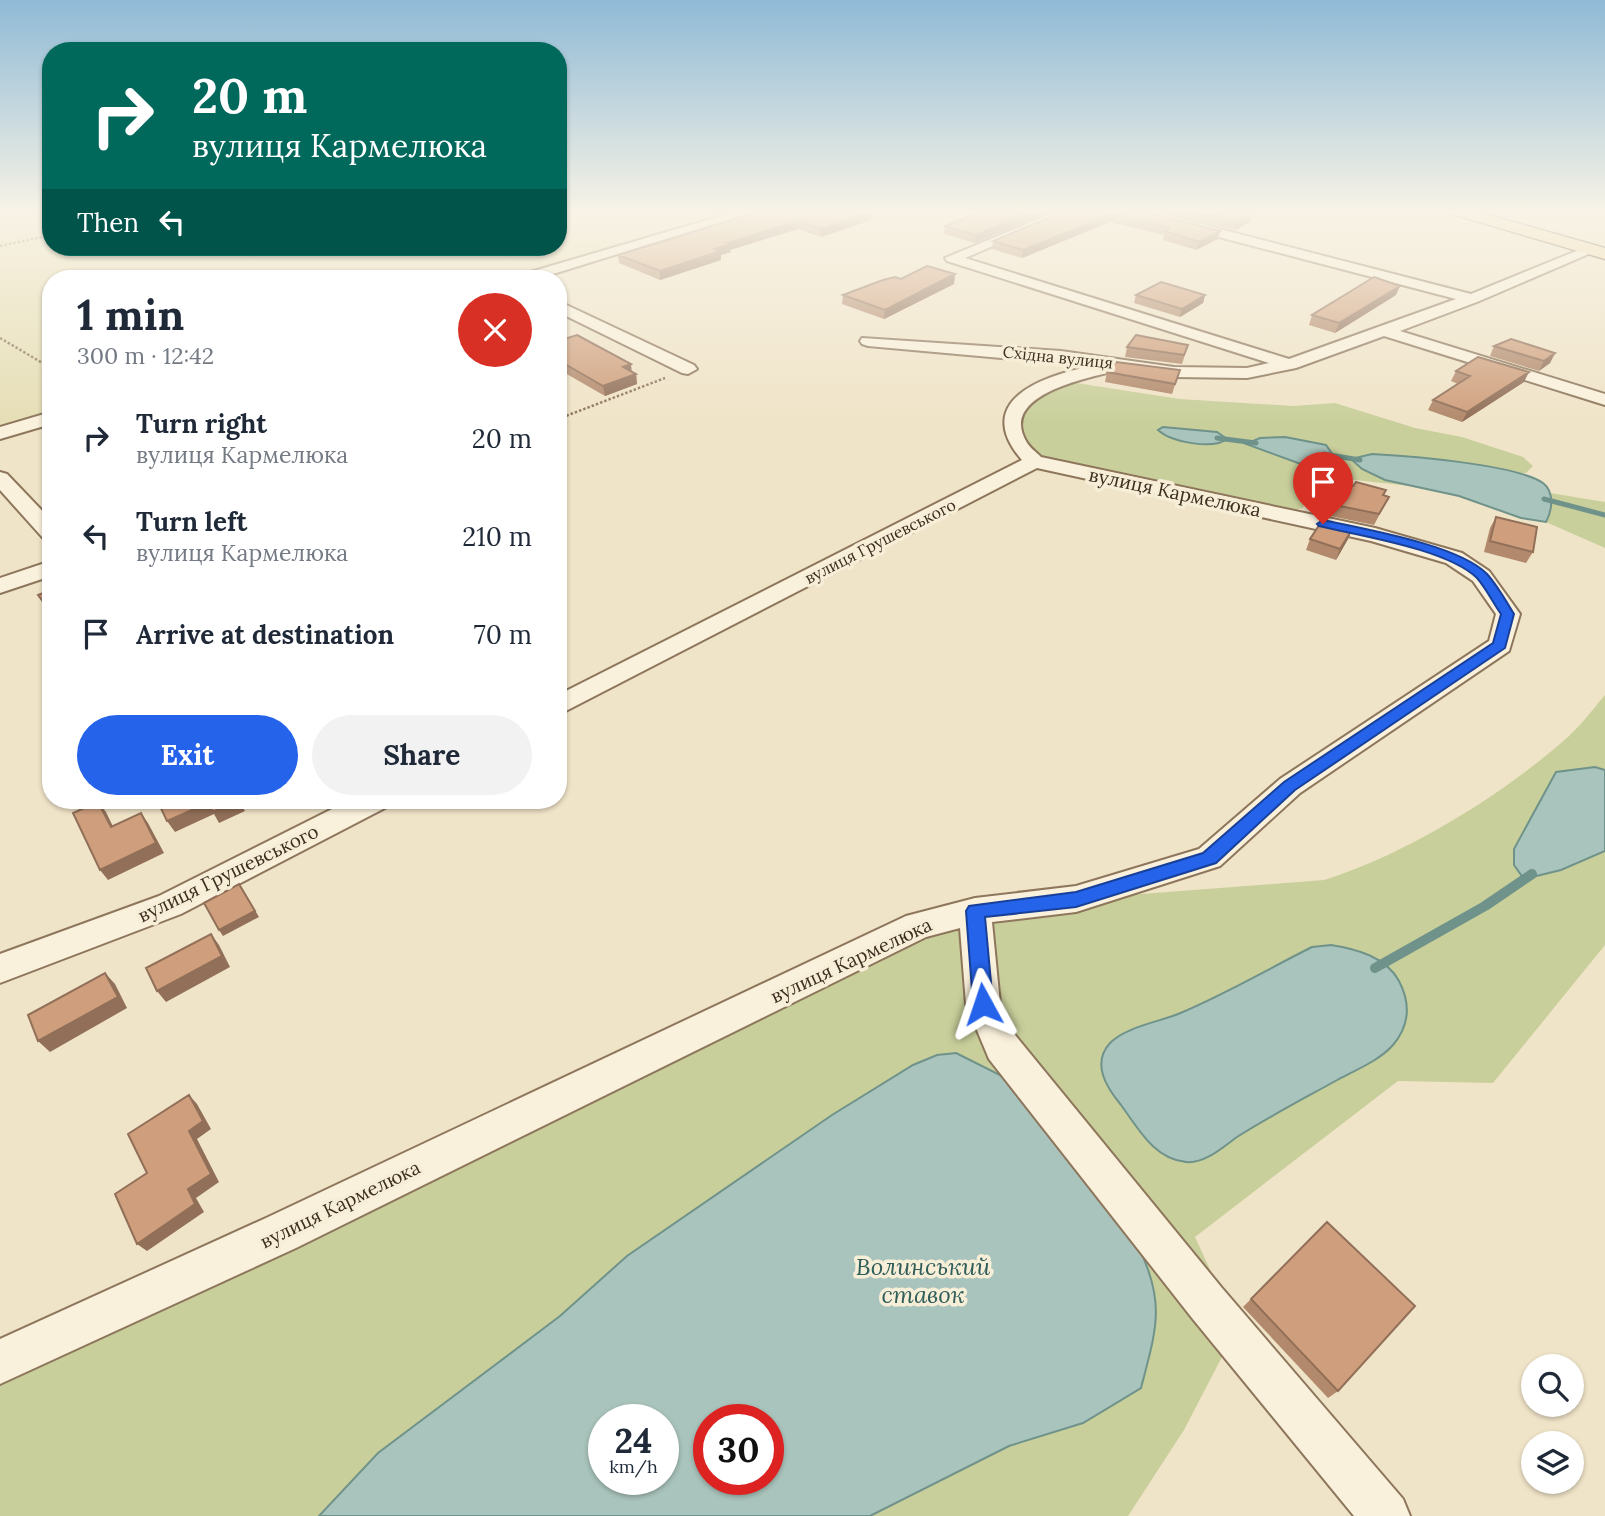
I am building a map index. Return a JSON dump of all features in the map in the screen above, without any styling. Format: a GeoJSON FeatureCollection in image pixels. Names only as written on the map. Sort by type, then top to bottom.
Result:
{"type":"FeatureCollection","features":[{"type":"Feature","properties":{"kind":"street"},"geometry":{"type":"LineString","coordinates":[[1028,282],[1290,364]]}},
{"type":"Feature","properties":{"kind":"street"},"geometry":{"type":"LineString","coordinates":[[1406,282],[1472,299]]}},
{"type":"Feature","properties":{"kind":"street","name":"Східна вулиця"},"geometry":{"type":"LineString","coordinates":[[867,341],[1061,356],[1221,374],[1260,372],[1384,331],[1516,282]]}},
{"type":"Feature","properties":{"kind":"street"},"geometry":{"type":"LineString","coordinates":[[567,310],[688,369]]}},
{"type":"Feature","properties":{"kind":"street"},"geometry":{"type":"LineString","coordinates":[[1384,331],[1605,400]]}},
{"type":"Feature","properties":{"kind":"street"},"geometry":{"type":"LineString","coordinates":[[1034,462],[1020,450],[1012,427],[1016,408],[1023,400],[1044,386],[1069,376],[1108,367],[1132,366]]}},
{"type":"Feature","properties":{"kind":"street"},"geometry":{"type":"LineString","coordinates":[[0,433],[42,421]]}},
{"type":"Feature","properties":{"kind":"street","name":"вулиця Грушевського"},"geometry":{"type":"LineString","coordinates":[[567,701],[1034,462]]}},
{"type":"Feature","properties":{"kind":"street","name":"вулиця Кармелюка"},"geometry":{"type":"LineString","coordinates":[[0,1362],[294,1227],[918,926],[975,911],[1076,899],[1209,858],[1290,786],[1500,645],[1508,614],[1481,576],[1454,558],[1376,535],[1034,462]]}},
{"type":"Feature","properties":{"kind":"street"},"geometry":{"type":"LineString","coordinates":[[0,478],[42,523]]}},
{"type":"Feature","properties":{"kind":"street"},"geometry":{"type":"LineString","coordinates":[[0,586],[42,571]]}},
{"type":"Feature","properties":{"kind":"street","name":"вулиця Грушевського"},"geometry":{"type":"LineString","coordinates":[[0,969],[170,905],[357,809]]}},
{"type":"Feature","properties":{"kind":"street"},"geometry":{"type":"LineString","coordinates":[[975,911],[983,1004],[1002,1047],[1207,1303],[1386,1516]]}},
{"type":"Feature","properties":{"kind":"path"},"geometry":{"type":"LineString","coordinates":[[0,338],[42,363]]}},
{"type":"Feature","properties":{"kind":"path"},"geometry":{"type":"LineString","coordinates":[[567,416],[688,369]]}},
{"type":"Feature","properties":{"kind":"shaded area"},"geometry":{"type":"Polygon","coordinates":[[[0,282],[42,282],[42,421],[0,433],[0,282]]]}},
{"type":"Feature","properties":{"kind":"green space"},"geometry":{"type":"Polygon","coordinates":[[[1070,382],[1180,399],[1293,406],[1335,403],[1415,428],[1462,437],[1523,457],[1533,466],[1526,473],[1513,473],[1380,458],[1362,468],[1394,482],[1428,488],[1331,479],[1309,484],[1303,508],[1296,510],[1244,507],[1034,462],[1020,450],[1016,408],[1023,399],[1070,382]]]}},
{"type":"Feature","properties":{"kind":"green space"},"geometry":{"type":"Polygon","coordinates":[[[1550,493],[1605,502],[1605,548],[1546,522],[1550,514],[1550,493]]]}},
{"type":"Feature","properties":{"kind":"green space"},"geometry":{"type":"Polygon","coordinates":[[[1605,695],[1605,945],[1493,1083],[1398,1081],[1195,1237],[1237,1328],[1184,1430],[1128,1516],[0,1516],[0,1362],[918,926],[1076,899],[1324,880],[1388,855],[1453,820],[1543,758],[1583,721],[1605,695]]]}},
{"type":"Feature","properties":{"kind":"water"},"geometry":{"type":"Polygon","coordinates":[[[1163,427],[1217,432],[1227,439],[1212,444],[1192,443],[1172,438],[1158,430],[1163,427]]]}},
{"type":"Feature","properties":{"kind":"water"},"geometry":{"type":"Polygon","coordinates":[[[1285,437],[1326,445],[1333,455],[1325,468],[1298,463],[1246,444],[1260,438],[1285,437]]]}},
{"type":"Feature","properties":{"kind":"water"},"geometry":{"type":"Polygon","coordinates":[[[1372,454],[1460,462],[1529,476],[1543,483],[1549,491],[1551,507],[1548,518],[1546,522],[1521,518],[1459,496],[1385,480],[1362,469],[1351,459],[1372,454]]]}},
{"type":"Feature","properties":{"kind":"water"},"geometry":{"type":"Polygon","coordinates":[[[1595,767],[1605,770],[1605,851],[1561,870],[1524,879],[1514,865],[1514,849],[1556,772],[1595,767]]]}},
{"type":"Feature","properties":{"kind":"water"},"geometry":{"type":"Polygon","coordinates":[[[1331,945],[1361,952],[1379,960],[1399,981],[1407,1006],[1405,1022],[1393,1045],[1375,1060],[1262,1122],[1207,1158],[1186,1162],[1175,1160],[1156,1149],[1106,1083],[1101,1067],[1104,1051],[1110,1043],[1133,1029],[1212,999],[1312,947],[1331,945]]]}},
{"type":"Feature","properties":{"kind":"water","name":"Волинський ставок"},"geometry":{"type":"Polygon","coordinates":[[[956,1053],[1004,1077],[1139,1248],[1153,1285],[1156,1317],[1141,1388],[1083,1423],[1009,1446],[870,1516],[319,1516],[378,1453],[560,1316],[627,1256],[832,1115],[913,1065],[937,1055],[956,1053]]]}},
{"type":"Feature","properties":{"kind":"building"},"geometry":{"type":"Polygon","coordinates":[[[878,282],[940,282],[885,310],[843,295],[878,282]]]}},
{"type":"Feature","properties":{"kind":"building"},"geometry":{"type":"Polygon","coordinates":[[[1161,282],[1205,295],[1182,309],[1136,295],[1161,282]]]}},
{"type":"Feature","properties":{"kind":"building"},"geometry":{"type":"Polygon","coordinates":[[[1366,282],[1388,282],[1400,286],[1339,323],[1312,315],[1366,282]]]}},
{"type":"Feature","properties":{"kind":"building"},"geometry":{"type":"Polygon","coordinates":[[[577,335],[631,364],[623,367],[636,374],[603,386],[567,365],[567,338],[577,335]]]}},
{"type":"Feature","properties":{"kind":"building"},"geometry":{"type":"Polygon","coordinates":[[[1136,335],[1188,345],[1184,355],[1127,347],[1136,335]]]}},
{"type":"Feature","properties":{"kind":"building"},"geometry":{"type":"Polygon","coordinates":[[[1511,339],[1555,353],[1544,361],[1494,346],[1511,339]]]}},
{"type":"Feature","properties":{"kind":"building"},"geometry":{"type":"Polygon","coordinates":[[[1478,357],[1529,372],[1467,412],[1433,400],[1470,376],[1456,371],[1478,357]]]}},
{"type":"Feature","properties":{"kind":"building"},"geometry":{"type":"Polygon","coordinates":[[[1116,362],[1180,370],[1175,384],[1107,372],[1116,362]]]}},
{"type":"Feature","properties":{"kind":"building"},"geometry":{"type":"Polygon","coordinates":[[[1356,482],[1386,490],[1383,495],[1389,497],[1379,514],[1335,505],[1347,485],[1353,486],[1356,482]]]}},
{"type":"Feature","properties":{"kind":"building"},"geometry":{"type":"Polygon","coordinates":[[[1496,517],[1537,527],[1533,552],[1490,541],[1496,517]]]}},
{"type":"Feature","properties":{"kind":"building"},"geometry":{"type":"Polygon","coordinates":[[[1322,521],[1353,528],[1340,549],[1310,539],[1322,521]]]}},
{"type":"Feature","properties":{"kind":"building"},"geometry":{"type":"Polygon","coordinates":[[[82,809],[102,809],[111,827],[141,813],[156,843],[100,870],[73,813],[82,809]]]}},
{"type":"Feature","properties":{"kind":"building"},"geometry":{"type":"Polygon","coordinates":[[[161,809],[194,809],[167,821],[161,809]]]}},
{"type":"Feature","properties":{"kind":"building"},"geometry":{"type":"Polygon","coordinates":[[[239,884],[255,911],[219,930],[204,903],[239,884]]]}},
{"type":"Feature","properties":{"kind":"building"},"geometry":{"type":"Polygon","coordinates":[[[211,934],[222,956],[157,991],[146,968],[211,934]]]}},
{"type":"Feature","properties":{"kind":"building"},"geometry":{"type":"Polygon","coordinates":[[[105,973],[118,997],[38,1041],[28,1015],[105,973]]]}},
{"type":"Feature","properties":{"kind":"building"},"geometry":{"type":"Polygon","coordinates":[[[189,1095],[203,1121],[189,1131],[211,1174],[188,1189],[195,1204],[137,1244],[115,1194],[147,1173],[128,1134],[189,1095]]]}},
{"type":"Feature","properties":{"kind":"building"},"geometry":{"type":"Polygon","coordinates":[[[1327,1222],[1415,1306],[1338,1391],[1251,1299],[1327,1222]]]}},
{"type":"Feature","properties":{"kind":"waterway"},"geometry":{"type":"LineString","coordinates":[[1217,438],[1256,443]]}},
{"type":"Feature","properties":{"kind":"waterway"},"geometry":{"type":"LineString","coordinates":[[1324,454],[1360,460]]}},
{"type":"Feature","properties":{"kind":"waterway"},"geometry":{"type":"LineString","coordinates":[[1544,499],[1605,515]]}},
{"type":"Feature","properties":{"kind":"waterway"},"geometry":{"type":"LineString","coordinates":[[1375,968],[1485,906],[1532,874]]}},
{"type":"Feature","properties":{"kind":"route"},"geometry":{"type":"LineString","coordinates":[[983,1004],[975,911],[1076,899],[1209,858],[1290,786],[1500,645],[1508,614],[1481,576],[1454,558],[1376,535],[1323,524]]}}]}
